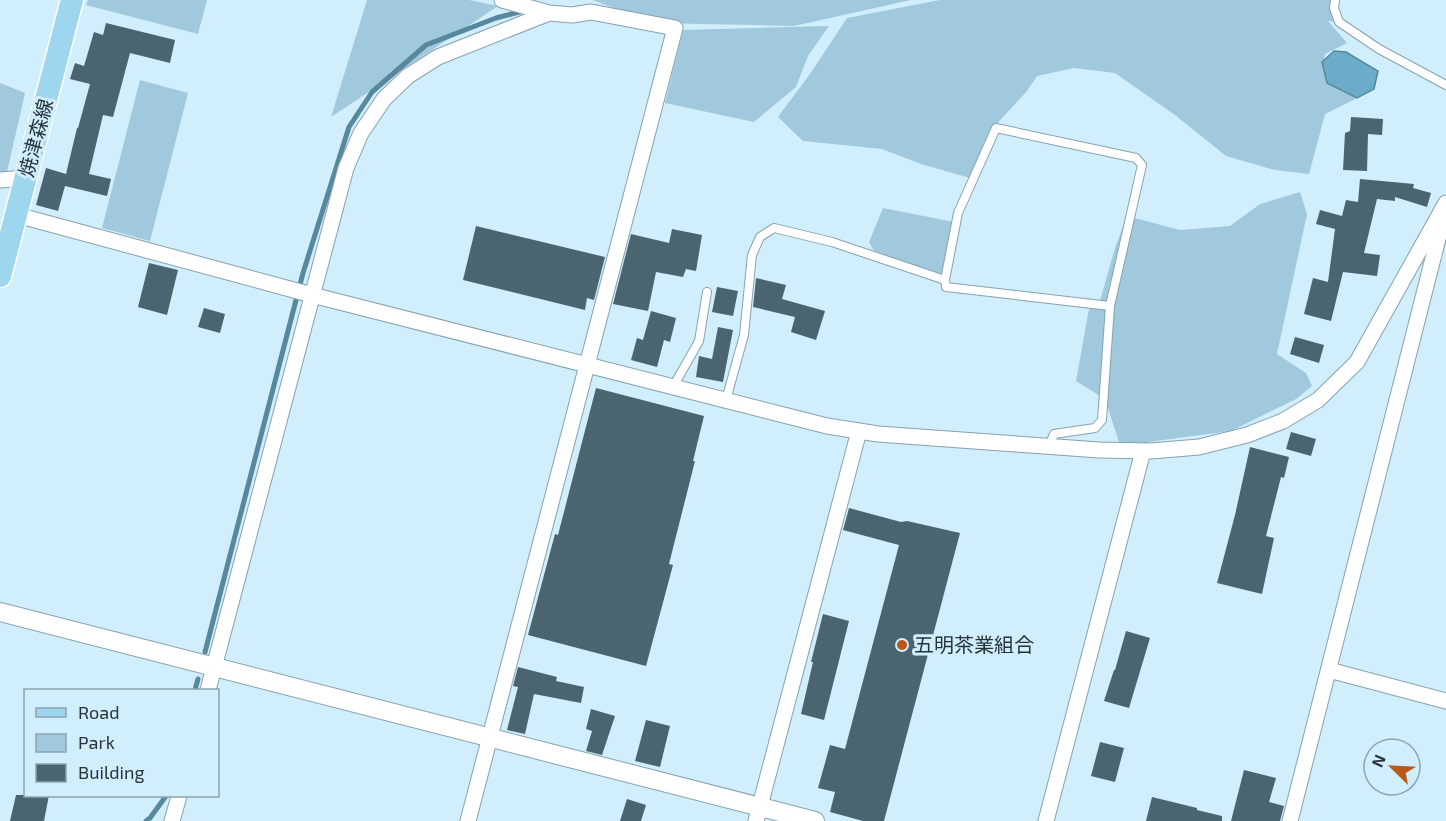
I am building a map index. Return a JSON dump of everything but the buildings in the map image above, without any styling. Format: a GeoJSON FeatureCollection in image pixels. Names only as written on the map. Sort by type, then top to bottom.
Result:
{"type":"FeatureCollection","features":[{"type":"Feature","properties":{"kind":"main road","name":"焼津森線"},"geometry":{"type":"LineString","coordinates":[[0,276],[72,0]]}},
{"type":"Feature","properties":{"kind":"street"},"geometry":{"type":"LineString","coordinates":[[468,821],[675,28],[591,12],[572,15],[545,12],[507,1]]}},
{"type":"Feature","properties":{"kind":"street"},"geometry":{"type":"LineString","coordinates":[[208,689],[308,294],[346,168],[361,133],[384,99],[408,76],[438,57],[545,12]]}},
{"type":"Feature","properties":{"kind":"street"},"geometry":{"type":"LineString","coordinates":[[0,180],[26,178]]}},
{"type":"Feature","properties":{"kind":"street"},"geometry":{"type":"LineString","coordinates":[[16,215],[308,294],[827,426],[878,434],[1099,450],[1143,451],[1199,447],[1247,435],[1282,421],[1318,400],[1357,362],[1446,203]]}},
{"type":"Feature","properties":{"kind":"street"},"geometry":{"type":"LineString","coordinates":[[1290,821],[1446,209]]}},
{"type":"Feature","properties":{"kind":"street"},"geometry":{"type":"LineString","coordinates":[[758,814],[859,431]]}},
{"type":"Feature","properties":{"kind":"street"},"geometry":{"type":"LineString","coordinates":[[1046,821],[1143,451]]}},
{"type":"Feature","properties":{"kind":"street"},"geometry":{"type":"LineString","coordinates":[[0,612],[490,738],[758,814],[815,821]]}},
{"type":"Feature","properties":{"kind":"street"},"geometry":{"type":"LineString","coordinates":[[1329,670],[1446,701]]}},
{"type":"Feature","properties":{"kind":"street"},"geometry":{"type":"LineString","coordinates":[[172,821],[178,797]]}},
{"type":"Feature","properties":{"kind":"lane"},"geometry":{"type":"LineString","coordinates":[[1335,0],[1334,8],[1339,22],[1379,49],[1446,85]]}},
{"type":"Feature","properties":{"kind":"lane"},"geometry":{"type":"LineString","coordinates":[[1049,446],[1054,434],[1095,428],[1102,420],[1110,306],[1142,165],[1137,158],[996,128],[958,213],[945,280],[946,287],[1110,306]]}},
{"type":"Feature","properties":{"kind":"lane"},"geometry":{"type":"LineString","coordinates":[[726,400],[744,335],[752,255],[760,237],[774,228],[832,243],[945,280]]}},
{"type":"Feature","properties":{"kind":"lane"},"geometry":{"type":"LineString","coordinates":[[673,387],[699,341],[707,292]]}},
{"type":"Feature","properties":{"kind":"green space"},"geometry":{"type":"Polygon","coordinates":[[[88,0],[207,0],[198,34],[86,5],[88,0]]]}},
{"type":"Feature","properties":{"kind":"green space"},"geometry":{"type":"Polygon","coordinates":[[[367,0],[469,0],[498,6],[331,117],[367,0]]]}},
{"type":"Feature","properties":{"kind":"green space"},"geometry":{"type":"Polygon","coordinates":[[[593,0],[911,0],[794,26],[651,23],[593,0]]]}},
{"type":"Feature","properties":{"kind":"green space"},"geometry":{"type":"Polygon","coordinates":[[[940,0],[1338,0],[1339,22],[1328,21],[1347,43],[1325,54],[1323,65],[1330,84],[1357,98],[1325,114],[1309,174],[1275,170],[1226,156],[1175,115],[1115,73],[1074,68],[1037,76],[1027,91],[993,128],[970,178],[921,164],[882,149],[803,141],[778,117],[847,18],[940,0]]]}},
{"type":"Feature","properties":{"kind":"green space"},"geometry":{"type":"Polygon","coordinates":[[[829,26],[808,56],[796,87],[754,122],[665,103],[683,30],[829,26]]]}},
{"type":"Feature","properties":{"kind":"green space"},"geometry":{"type":"Polygon","coordinates":[[[140,80],[188,93],[150,241],[102,228],[140,80]]]}},
{"type":"Feature","properties":{"kind":"green space"},"geometry":{"type":"Polygon","coordinates":[[[0,83],[25,93],[7,172],[0,173],[0,83]]]}},
{"type":"Feature","properties":{"kind":"green space"},"geometry":{"type":"Polygon","coordinates":[[[1300,192],[1307,214],[1277,354],[1306,373],[1312,386],[1296,399],[1231,431],[1121,448],[1105,399],[1076,381],[1089,309],[1098,308],[1115,248],[1127,216],[1180,230],[1230,226],[1260,204],[1300,192]]]}},
{"type":"Feature","properties":{"kind":"green space"},"geometry":{"type":"Polygon","coordinates":[[[883,208],[954,222],[952,243],[941,275],[874,251],[869,242],[883,208]]]}},
{"type":"Feature","properties":{"kind":"shaded area"},"geometry":{"type":"Polygon","coordinates":[[[1334,51],[1346,52],[1378,71],[1374,89],[1357,98],[1327,83],[1322,62],[1334,51]]]}},
{"type":"Feature","properties":{"kind":"waterway"},"geometry":{"type":"LineString","coordinates":[[205,652],[303,273],[349,127],[372,92],[426,45],[496,18],[523,11]]}},
{"type":"Feature","properties":{"kind":"waterway"},"geometry":{"type":"LineString","coordinates":[[195,689],[198,679]]}},
{"type":"Feature","properties":{"kind":"waterway"},"geometry":{"type":"LineString","coordinates":[[146,821],[165,797]]}},
{"type":"Feature","properties":{"kind":"place","name":"五明茶業組合"},"geometry":{"type":"Point","coordinates":[902,645]}}]}
